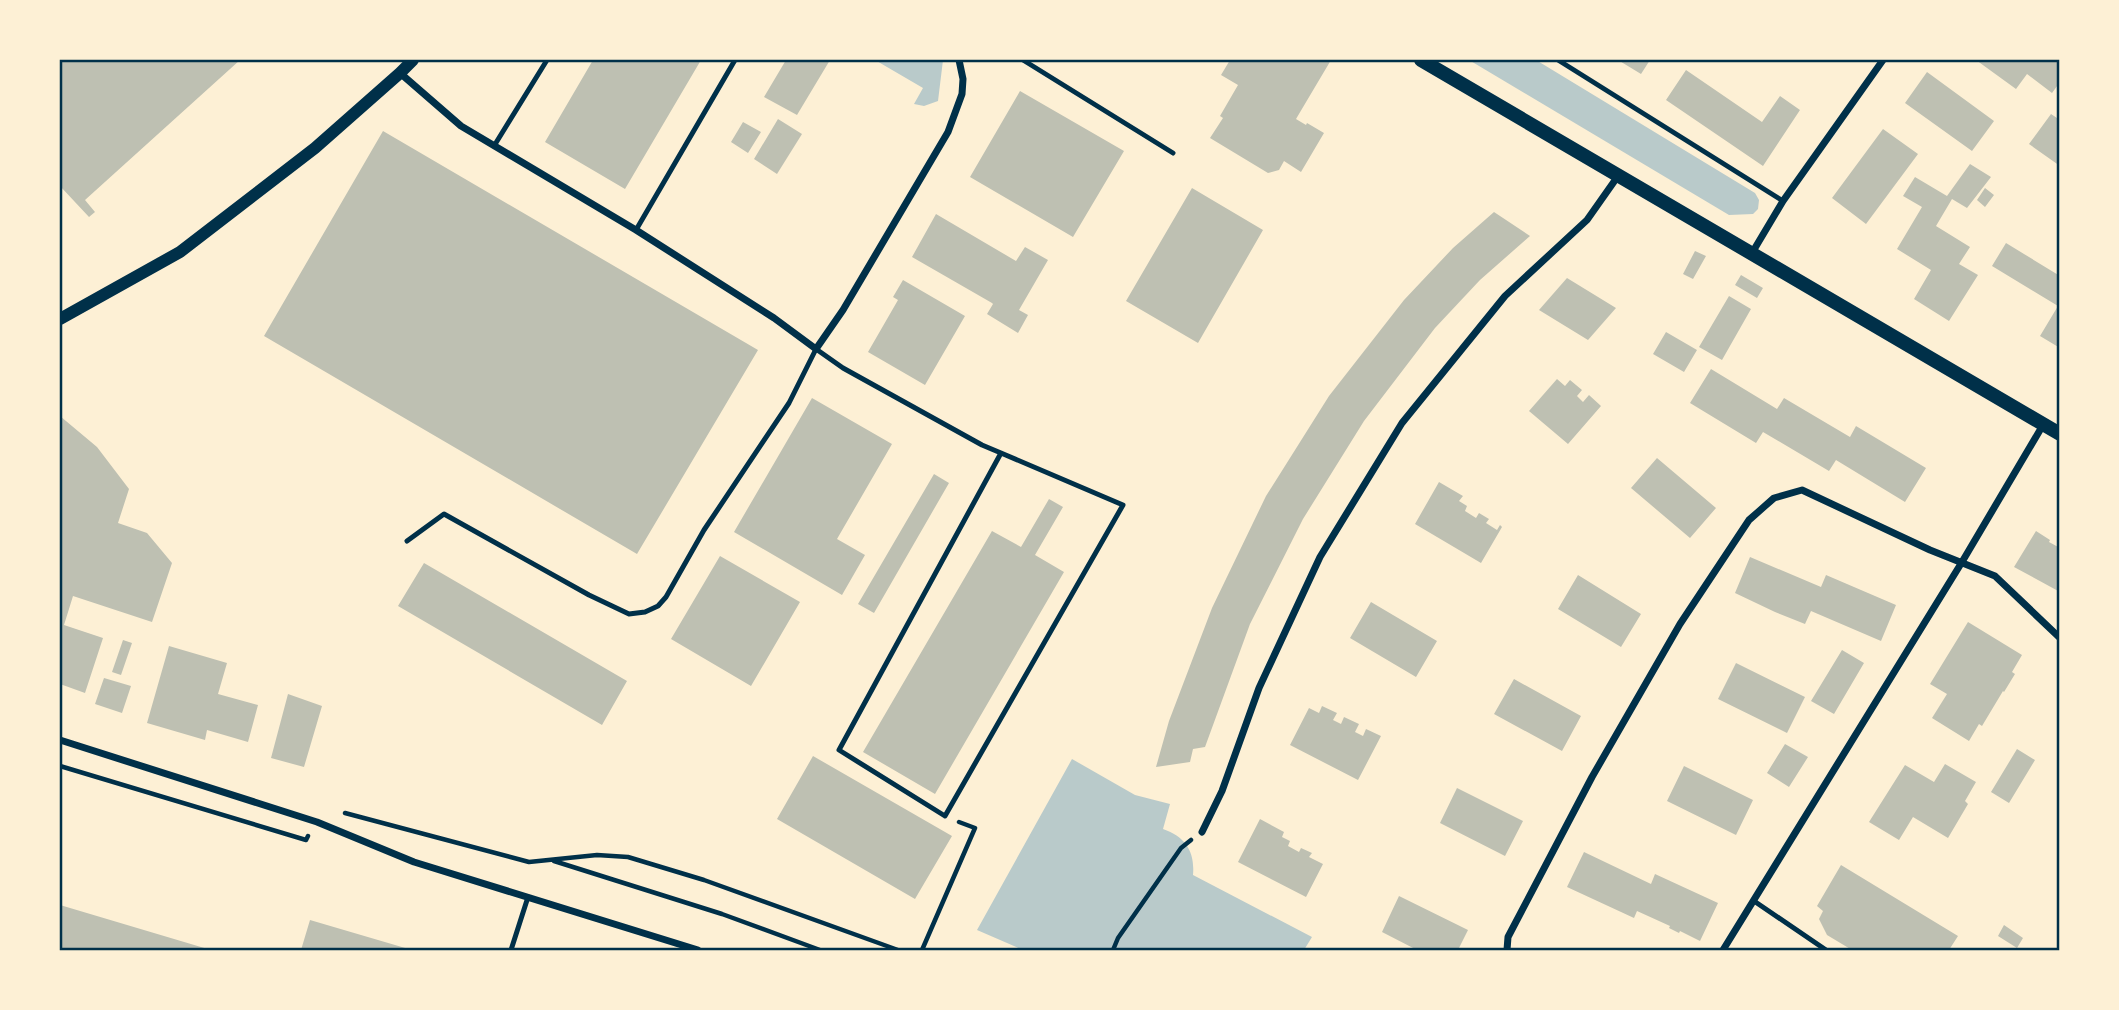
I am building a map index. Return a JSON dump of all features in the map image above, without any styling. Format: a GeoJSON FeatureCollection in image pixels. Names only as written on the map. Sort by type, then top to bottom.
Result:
{"type":"FeatureCollection","features":[{"type":"Feature","properties":{"kind":"main road"},"geometry":{"type":"LineString","coordinates":[[1421,60],[2060,434]]}},
{"type":"Feature","properties":{"kind":"street"},"geometry":{"type":"LineString","coordinates":[[60,319],[180,252],[315,148],[413,60]]}},
{"type":"Feature","properties":{"kind":"street"},"geometry":{"type":"LineString","coordinates":[[400,73],[461,127],[636,230],[774,318],[816,349],[843,310],[948,132],[962,94],[960,60]]}},
{"type":"Feature","properties":{"kind":"street"},"geometry":{"type":"LineString","coordinates":[[1752,253],[1783,201],[1883,60]]}},
{"type":"Feature","properties":{"kind":"street"},"geometry":{"type":"LineString","coordinates":[[1202,832],[1222,791],[1259,688],[1320,557],[1402,423],[1505,296],[1587,220],[1618,176]]}},
{"type":"Feature","properties":{"kind":"street"},"geometry":{"type":"LineString","coordinates":[[1723,950],[1962,562],[2043,424]]}},
{"type":"Feature","properties":{"kind":"street"},"geometry":{"type":"LineString","coordinates":[[1507,950],[1508,937],[1592,777],[1680,624],[1749,520],[1774,498],[1802,490],[1930,550],[1994,576],[2060,638]]}},
{"type":"Feature","properties":{"kind":"street"},"geometry":{"type":"LineString","coordinates":[[60,740],[317,822],[414,862],[698,950]]}},
{"type":"Feature","properties":{"kind":"lane"},"geometry":{"type":"LineString","coordinates":[[494,146],[547,60]]}},
{"type":"Feature","properties":{"kind":"lane"},"geometry":{"type":"LineString","coordinates":[[636,230],[735,60]]}},
{"type":"Feature","properties":{"kind":"lane"},"geometry":{"type":"LineString","coordinates":[[1023,60],[1173,153]]}},
{"type":"Feature","properties":{"kind":"lane"},"geometry":{"type":"LineString","coordinates":[[1558,60],[1783,201]]}},
{"type":"Feature","properties":{"kind":"lane"},"geometry":{"type":"LineString","coordinates":[[407,541],[444,514],[629,614],[645,612],[658,606],[666,597],[704,530],[789,403],[816,349],[843,368],[982,445],[1002,453],[1122,505],[945,816],[839,750],[1002,453]]}},
{"type":"Feature","properties":{"kind":"lane"},"geometry":{"type":"LineString","coordinates":[[511,950],[528,897]]}},
{"type":"Feature","properties":{"kind":"lane"},"geometry":{"type":"LineString","coordinates":[[1754,901],[1826,950]]}},
{"type":"Feature","properties":{"kind":"path"},"geometry":{"type":"LineString","coordinates":[[60,766],[306,840],[325,808],[528,862],[597,855],[628,858],[704,880],[898,950]]}},
{"type":"Feature","properties":{"kind":"path"},"geometry":{"type":"LineString","coordinates":[[922,950],[975,828],[945,816]]}},
{"type":"Feature","properties":{"kind":"path"},"geometry":{"type":"LineString","coordinates":[[1113,950],[1181,848],[1202,832]]}},
{"type":"Feature","properties":{"kind":"path"},"geometry":{"type":"LineString","coordinates":[[550,860],[722,914],[820,950]]}},
{"type":"Feature","properties":{"kind":"shaded area"},"geometry":{"type":"Polygon","coordinates":[[[875,60],[943,60],[938,101],[924,106],[914,104],[923,88],[875,60]]]}},
{"type":"Feature","properties":{"kind":"shaded area"},"geometry":{"type":"Polygon","coordinates":[[[1469,60],[1536,60],[1755,193],[1759,200],[1758,209],[1753,214],[1729,215],[1469,60]]]}},
{"type":"Feature","properties":{"kind":"shaded area"},"geometry":{"type":"Polygon","coordinates":[[[1072,759],[1135,795],[1170,804],[1163,829],[1178,836],[1187,846],[1192,859],[1193,875],[1312,937],[1304,950],[1023,950],[977,930],[1072,759]]]}},
{"type":"Feature","properties":{"kind":"building"},"geometry":{"type":"Polygon","coordinates":[[[60,60],[240,60],[85,200],[95,212],[89,217],[60,186],[60,60]]]}},
{"type":"Feature","properties":{"kind":"building"},"geometry":{"type":"Polygon","coordinates":[[[593,60],[701,60],[625,189],[545,142],[593,60]]]}},
{"type":"Feature","properties":{"kind":"building"},"geometry":{"type":"Polygon","coordinates":[[[786,60],[830,60],[797,115],[764,97],[786,60]]]}},
{"type":"Feature","properties":{"kind":"building"},"geometry":{"type":"Polygon","coordinates":[[[1230,60],[1331,60],[1296,119],[1324,133],[1301,172],[1284,161],[1279,170],[1268,173],[1210,138],[1223,118],[1220,116],[1238,85],[1221,75],[1230,60]]]}},
{"type":"Feature","properties":{"kind":"building"},"geometry":{"type":"Polygon","coordinates":[[[1618,60],[1650,60],[1641,74],[1618,60]]]}},
{"type":"Feature","properties":{"kind":"building"},"geometry":{"type":"Polygon","coordinates":[[[1976,60],[2060,60],[2060,82],[2052,93],[2027,74],[2016,89],[1976,60]]]}},
{"type":"Feature","properties":{"kind":"building"},"geometry":{"type":"Polygon","coordinates":[[[1686,70],[1762,122],[1780,96],[1800,110],[1763,166],[1666,100],[1686,70]]]}},
{"type":"Feature","properties":{"kind":"building"},"geometry":{"type":"Polygon","coordinates":[[[1927,72],[1994,121],[1972,151],[1905,103],[1927,72]]]}},
{"type":"Feature","properties":{"kind":"building"},"geometry":{"type":"Polygon","coordinates":[[[1020,91],[1124,151],[1073,237],[970,177],[1020,91]]]}},
{"type":"Feature","properties":{"kind":"building"},"geometry":{"type":"Polygon","coordinates":[[[2051,114],[2060,120],[2060,166],[2029,144],[2051,114]]]}},
{"type":"Feature","properties":{"kind":"building"},"geometry":{"type":"Polygon","coordinates":[[[778,119],[802,134],[777,174],[754,159],[778,119]]]}},
{"type":"Feature","properties":{"kind":"building"},"geometry":{"type":"Polygon","coordinates":[[[743,122],[761,132],[748,153],[731,142],[743,122]]]}},
{"type":"Feature","properties":{"kind":"building"},"geometry":{"type":"Polygon","coordinates":[[[1883,129],[1918,154],[1866,224],[1832,198],[1883,129]]]}},
{"type":"Feature","properties":{"kind":"building"},"geometry":{"type":"Polygon","coordinates":[[[383,131],[758,350],[637,554],[264,336],[383,131]]]}},
{"type":"Feature","properties":{"kind":"building"},"geometry":{"type":"Polygon","coordinates":[[[1970,164],[1991,177],[1967,208],[1952,199],[1936,226],[1970,247],[1959,264],[1978,275],[1949,321],[1914,299],[1931,270],[1897,249],[1922,207],[1903,196],[1915,177],[1947,196],[1970,164]]]}},
{"type":"Feature","properties":{"kind":"building"},"geometry":{"type":"Polygon","coordinates":[[[1192,188],[1263,230],[1198,343],[1126,301],[1192,188]]]}},
{"type":"Feature","properties":{"kind":"building"},"geometry":{"type":"Polygon","coordinates":[[[1985,188],[1994,195],[1985,207],[1977,200],[1985,188]]]}},
{"type":"Feature","properties":{"kind":"building"},"geometry":{"type":"Polygon","coordinates":[[[1494,212],[1530,236],[1480,280],[1435,328],[1364,421],[1303,519],[1250,624],[1205,747],[1193,749],[1190,762],[1156,767],[1169,721],[1212,608],[1266,496],[1329,396],[1404,300],[1453,248],[1494,212]]]}},
{"type":"Feature","properties":{"kind":"building"},"geometry":{"type":"Polygon","coordinates":[[[936,214],[1016,261],[1025,247],[1048,260],[1019,310],[1028,315],[1018,333],[987,314],[992,303],[912,257],[936,214]]]}},
{"type":"Feature","properties":{"kind":"building"},"geometry":{"type":"Polygon","coordinates":[[[2006,243],[2060,276],[2060,348],[2040,336],[2058,306],[1992,266],[2006,243]]]}},
{"type":"Feature","properties":{"kind":"building"},"geometry":{"type":"Polygon","coordinates":[[[1695,251],[1706,256],[1693,279],[1683,274],[1695,251]]]}},
{"type":"Feature","properties":{"kind":"building"},"geometry":{"type":"Polygon","coordinates":[[[1741,275],[1763,288],[1757,298],[1735,285],[1741,275]]]}},
{"type":"Feature","properties":{"kind":"building"},"geometry":{"type":"Polygon","coordinates":[[[1567,278],[1616,308],[1588,340],[1539,310],[1567,278]]]}},
{"type":"Feature","properties":{"kind":"building"},"geometry":{"type":"Polygon","coordinates":[[[903,280],[965,316],[925,385],[868,352],[898,300],[893,297],[903,280]]]}},
{"type":"Feature","properties":{"kind":"building"},"geometry":{"type":"Polygon","coordinates":[[[1729,296],[1751,309],[1722,360],[1699,347],[1729,296]]]}},
{"type":"Feature","properties":{"kind":"building"},"geometry":{"type":"Polygon","coordinates":[[[1666,332],[1697,350],[1684,372],[1653,354],[1666,332]]]}},
{"type":"Feature","properties":{"kind":"building"},"geometry":{"type":"Polygon","coordinates":[[[1711,369],[1777,409],[1784,398],[1850,437],[1856,426],[1926,468],[1905,502],[1836,460],[1829,471],[1763,432],[1756,443],[1690,403],[1711,369]]]}},
{"type":"Feature","properties":{"kind":"building"},"geometry":{"type":"Polygon","coordinates":[[[1557,379],[1565,386],[1570,380],[1582,390],[1577,396],[1583,402],[1589,395],[1601,406],[1568,444],[1529,411],[1557,379]]]}},
{"type":"Feature","properties":{"kind":"building"},"geometry":{"type":"Polygon","coordinates":[[[812,398],[892,444],[837,539],[865,555],[842,595],[734,532],[812,398]]]}},
{"type":"Feature","properties":{"kind":"building"},"geometry":{"type":"Polygon","coordinates":[[[60,416],[97,447],[129,489],[118,523],[147,533],[172,563],[152,622],[73,596],[64,625],[103,638],[85,693],[60,684],[60,416]]]}},
{"type":"Feature","properties":{"kind":"building"},"geometry":{"type":"Polygon","coordinates":[[[1657,458],[1716,508],[1690,538],[1631,488],[1657,458]]]}},
{"type":"Feature","properties":{"kind":"building"},"geometry":{"type":"Polygon","coordinates":[[[934,474],[949,483],[874,613],[858,604],[934,474]]]}},
{"type":"Feature","properties":{"kind":"building"},"geometry":{"type":"Polygon","coordinates":[[[1439,482],[1463,496],[1459,501],[1467,506],[1465,511],[1476,518],[1479,513],[1489,519],[1486,523],[1497,530],[1500,525],[1502,527],[1481,563],[1415,524],[1439,482]]]}},
{"type":"Feature","properties":{"kind":"building"},"geometry":{"type":"Polygon","coordinates":[[[1049,499],[1063,507],[1035,555],[1064,572],[935,794],[863,752],[992,531],[1021,547],[1049,499]]]}},
{"type":"Feature","properties":{"kind":"building"},"geometry":{"type":"Polygon","coordinates":[[[2036,531],[2060,548],[2060,592],[2014,567],[2036,531]]]}},
{"type":"Feature","properties":{"kind":"building"},"geometry":{"type":"Polygon","coordinates":[[[720,556],[800,602],[751,686],[671,639],[720,556]]]}},
{"type":"Feature","properties":{"kind":"building"},"geometry":{"type":"Polygon","coordinates":[[[1750,557],[1821,587],[1826,575],[1896,605],[1881,641],[1811,611],[1805,624],[1735,593],[1750,557]]]}},
{"type":"Feature","properties":{"kind":"building"},"geometry":{"type":"Polygon","coordinates":[[[424,563],[627,681],[602,725],[398,606],[424,563]]]}},
{"type":"Feature","properties":{"kind":"building"},"geometry":{"type":"Polygon","coordinates":[[[1578,575],[1641,614],[1621,647],[1558,609],[1578,575]]]}},
{"type":"Feature","properties":{"kind":"building"},"geometry":{"type":"Polygon","coordinates":[[[1371,602],[1437,641],[1416,677],[1350,638],[1371,602]]]}},
{"type":"Feature","properties":{"kind":"building"},"geometry":{"type":"Polygon","coordinates":[[[1968,622],[2022,655],[2004,692],[1969,741],[1932,718],[1947,694],[1930,684],[1968,622]]]}},
{"type":"Feature","properties":{"kind":"building"},"geometry":{"type":"Polygon","coordinates":[[[123,640],[132,643],[121,675],[112,672],[123,640]]]}},
{"type":"Feature","properties":{"kind":"building"},"geometry":{"type":"Polygon","coordinates":[[[169,646],[227,663],[218,694],[258,705],[248,742],[207,730],[205,740],[147,723],[169,646]]]}},
{"type":"Feature","properties":{"kind":"building"},"geometry":{"type":"Polygon","coordinates":[[[1842,650],[1864,663],[1834,714],[1811,701],[1842,650]]]}},
{"type":"Feature","properties":{"kind":"building"},"geometry":{"type":"Polygon","coordinates":[[[1736,663],[1805,697],[1787,733],[1718,699],[1736,663]]]}},
{"type":"Feature","properties":{"kind":"building"},"geometry":{"type":"Polygon","coordinates":[[[104,678],[131,686],[122,713],[95,704],[104,678]]]}},
{"type":"Feature","properties":{"kind":"building"},"geometry":{"type":"Polygon","coordinates":[[[1514,679],[1581,716],[1562,751],[1494,714],[1514,679]]]}},
{"type":"Feature","properties":{"kind":"building"},"geometry":{"type":"Polygon","coordinates":[[[288,694],[322,706],[304,767],[271,758],[288,694]]]}},
{"type":"Feature","properties":{"kind":"building"},"geometry":{"type":"Polygon","coordinates":[[[1322,706],[1337,713],[1333,720],[1341,724],[1344,717],[1359,724],[1355,732],[1363,736],[1366,729],[1381,736],[1358,780],[1290,745],[1309,708],[1319,713],[1322,706]]]}},
{"type":"Feature","properties":{"kind":"building"},"geometry":{"type":"Polygon","coordinates":[[[1785,744],[1808,757],[1789,787],[1767,773],[1785,744]]]}},
{"type":"Feature","properties":{"kind":"building"},"geometry":{"type":"Polygon","coordinates":[[[2017,749],[2035,760],[2009,803],[1991,792],[2017,749]]]}},
{"type":"Feature","properties":{"kind":"building"},"geometry":{"type":"Polygon","coordinates":[[[813,756],[952,836],[915,899],[777,819],[813,756]]]}},
{"type":"Feature","properties":{"kind":"building"},"geometry":{"type":"Polygon","coordinates":[[[1945,764],[1976,782],[1965,801],[1968,804],[1948,838],[1913,817],[1899,840],[1869,822],[1905,765],[1934,782],[1945,764]]]}},
{"type":"Feature","properties":{"kind":"building"},"geometry":{"type":"Polygon","coordinates":[[[1684,766],[1753,800],[1736,835],[1667,801],[1684,766]]]}},
{"type":"Feature","properties":{"kind":"building"},"geometry":{"type":"Polygon","coordinates":[[[1457,788],[1523,821],[1505,856],[1440,823],[1457,788]]]}},
{"type":"Feature","properties":{"kind":"building"},"geometry":{"type":"Polygon","coordinates":[[[1260,819],[1284,832],[1282,837],[1290,841],[1288,846],[1299,852],[1301,848],[1312,853],[1309,857],[1323,864],[1306,897],[1238,862],[1260,819]]]}},
{"type":"Feature","properties":{"kind":"building"},"geometry":{"type":"Polygon","coordinates":[[[1584,852],[1651,884],[1655,874],[1718,903],[1700,941],[1637,911],[1634,918],[1567,887],[1584,852]]]}},
{"type":"Feature","properties":{"kind":"building"},"geometry":{"type":"Polygon","coordinates":[[[1841,865],[1958,936],[1949,950],[1852,950],[1827,935],[1819,919],[1823,911],[1817,906],[1841,865]]]}},
{"type":"Feature","properties":{"kind":"building"},"geometry":{"type":"Polygon","coordinates":[[[1399,896],[1468,930],[1458,950],[1417,950],[1382,932],[1399,896]]]}},
{"type":"Feature","properties":{"kind":"building"},"geometry":{"type":"Polygon","coordinates":[[[60,905],[211,950],[60,950],[60,905]]]}},
{"type":"Feature","properties":{"kind":"building"},"geometry":{"type":"Polygon","coordinates":[[[310,920],[412,950],[301,950],[310,920]]]}},
{"type":"Feature","properties":{"kind":"building"},"geometry":{"type":"Polygon","coordinates":[[[2004,925],[2023,938],[2017,948],[1998,936],[2004,925]]]}}]}
